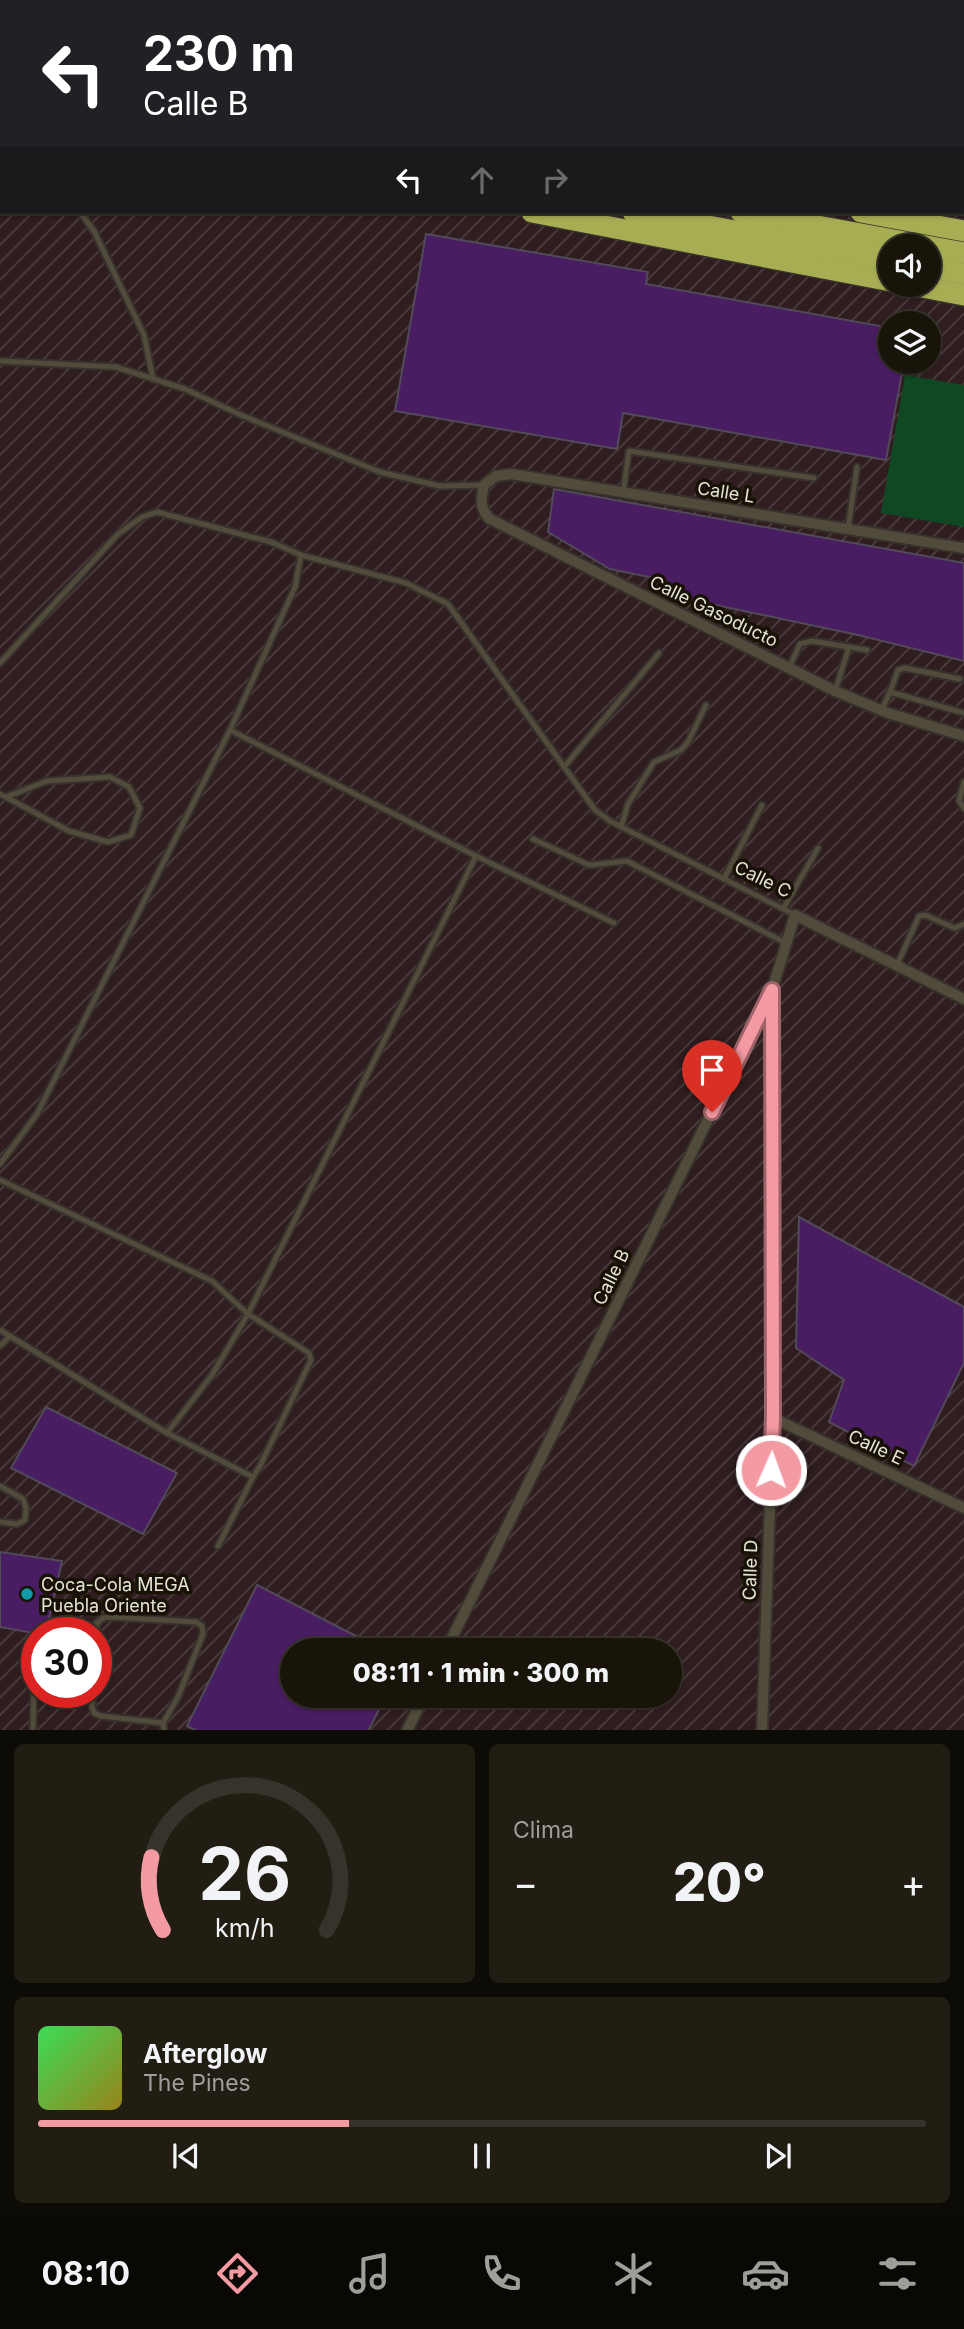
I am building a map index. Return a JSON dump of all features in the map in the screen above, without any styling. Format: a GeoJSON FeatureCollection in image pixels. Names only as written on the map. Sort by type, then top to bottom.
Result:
{"type":"FeatureCollection","features":[{"type":"Feature","properties":{"kind":"highway"},"geometry":{"type":"LineString","coordinates":[[542,214],[878,279]]}},
{"type":"Feature","properties":{"kind":"highway"},"geometry":{"type":"LineString","coordinates":[[645,214],[878,258]]}},
{"type":"Feature","properties":{"kind":"highway"},"geometry":{"type":"LineString","coordinates":[[752,214],[964,253]]}},
{"type":"Feature","properties":{"kind":"highway"},"geometry":{"type":"LineString","coordinates":[[872,214],[964,231]]}},
{"type":"Feature","properties":{"kind":"highway"},"geometry":{"type":"LineString","coordinates":[[941,269],[964,274]]}},
{"type":"Feature","properties":{"kind":"highway"},"geometry":{"type":"LineString","coordinates":[[941,291],[964,295]]}},
{"type":"Feature","properties":{"kind":"street","name":"Calle L"},"geometry":{"type":"LineString","coordinates":[[484,485],[496,476],[511,474],[964,548]]}},
{"type":"Feature","properties":{"kind":"street","name":"Calle Gasoducto"},"geometry":{"type":"LineString","coordinates":[[484,485],[482,511],[490,519],[835,691],[964,736]]}},
{"type":"Feature","properties":{"kind":"street","name":"Calle B"},"geometry":{"type":"LineString","coordinates":[[452,1638],[772,990],[795,915]]}},
{"type":"Feature","properties":{"kind":"street","name":"Calle C"},"geometry":{"type":"LineString","coordinates":[[795,915],[964,999]]}},
{"type":"Feature","properties":{"kind":"street","name":"Calle D"},"geometry":{"type":"LineString","coordinates":[[762,1730],[773,1418],[772,990]]}},
{"type":"Feature","properties":{"kind":"street","name":"Calle E"},"geometry":{"type":"LineString","coordinates":[[773,1418],[964,1508]]}},
{"type":"Feature","properties":{"kind":"street"},"geometry":{"type":"LineString","coordinates":[[407,1730],[418,1708]]}},
{"type":"Feature","properties":{"kind":"lane"},"geometry":{"type":"LineString","coordinates":[[81,214],[94,231],[144,335],[153,379]]}},
{"type":"Feature","properties":{"kind":"lane"},"geometry":{"type":"LineString","coordinates":[[0,361],[116,367],[184,389],[254,420],[401,478],[440,485],[484,485]]}},
{"type":"Feature","properties":{"kind":"lane"},"geometry":{"type":"LineString","coordinates":[[623,493],[629,451],[814,478]]}},
{"type":"Feature","properties":{"kind":"lane"},"geometry":{"type":"LineString","coordinates":[[848,529],[858,467]]}},
{"type":"Feature","properties":{"kind":"lane","name":"Calle C"},"geometry":{"type":"LineString","coordinates":[[0,663],[118,534],[142,517],[157,512],[271,542],[301,555],[406,583],[448,604],[595,810],[621,827],[795,915]]}},
{"type":"Feature","properties":{"kind":"lane"},"geometry":{"type":"LineString","coordinates":[[0,1164],[37,1114],[230,730],[295,587],[301,555]]}},
{"type":"Feature","properties":{"kind":"lane"},"geometry":{"type":"LineString","coordinates":[[789,668],[800,644],[812,641],[867,650]]}},
{"type":"Feature","properties":{"kind":"lane"},"geometry":{"type":"LineString","coordinates":[[835,691],[849,647]]}},
{"type":"Feature","properties":{"kind":"lane"},"geometry":{"type":"LineString","coordinates":[[564,767],[659,653]]}},
{"type":"Feature","properties":{"kind":"lane"},"geometry":{"type":"LineString","coordinates":[[882,709],[898,670],[905,668],[960,679]]}},
{"type":"Feature","properties":{"kind":"lane"},"geometry":{"type":"LineString","coordinates":[[890,692],[964,713]]}},
{"type":"Feature","properties":{"kind":"lane"},"geometry":{"type":"LineString","coordinates":[[621,827],[628,804],[654,762],[681,750],[688,742],[706,705]]}},
{"type":"Feature","properties":{"kind":"lane"},"geometry":{"type":"LineString","coordinates":[[230,730],[476,856],[614,923]]}},
{"type":"Feature","properties":{"kind":"lane"},"geometry":{"type":"LineString","coordinates":[[110,777],[130,787],[140,808],[131,835],[108,842],[69,831],[3,796],[47,781],[110,777]]}},
{"type":"Feature","properties":{"kind":"lane"},"geometry":{"type":"LineString","coordinates":[[964,782],[959,801],[964,808]]}},
{"type":"Feature","properties":{"kind":"lane"},"geometry":{"type":"LineString","coordinates":[[723,879],[762,805]]}},
{"type":"Feature","properties":{"kind":"lane"},"geometry":{"type":"LineString","coordinates":[[533,839],[589,865],[627,861],[786,943]]}},
{"type":"Feature","properties":{"kind":"lane"},"geometry":{"type":"LineString","coordinates":[[783,909],[818,848]]}},
{"type":"Feature","properties":{"kind":"lane"},"geometry":{"type":"LineString","coordinates":[[167,1433],[212,1375],[248,1314],[476,856]]}},
{"type":"Feature","properties":{"kind":"lane"},"geometry":{"type":"LineString","coordinates":[[897,965],[919,916],[925,915],[955,928],[964,924]]}},
{"type":"Feature","properties":{"kind":"lane"},"geometry":{"type":"LineString","coordinates":[[0,1180],[212,1281],[248,1314],[309,1353],[311,1360],[218,1546]]}},
{"type":"Feature","properties":{"kind":"lane"},"geometry":{"type":"LineString","coordinates":[[0,1330],[167,1433],[253,1477]]}},
{"type":"Feature","properties":{"kind":"lane"},"geometry":{"type":"LineString","coordinates":[[0,1346],[10,1336]]}},
{"type":"Feature","properties":{"kind":"lane"},"geometry":{"type":"LineString","coordinates":[[0,1486],[23,1499],[26,1508],[25,1520],[17,1524],[0,1522]]}},
{"type":"Feature","properties":{"kind":"lane"},"geometry":{"type":"LineString","coordinates":[[112,1617],[196,1622],[202,1626],[203,1634],[178,1697],[163,1723],[164,1730]]}},
{"type":"Feature","properties":{"kind":"lane"},"geometry":{"type":"LineString","coordinates":[[33,1730],[34,1708]]}},
{"type":"Feature","properties":{"kind":"lane"},"geometry":{"type":"LineString","coordinates":[[93,1708],[94,1713],[101,1716],[163,1723]]}},
{"type":"Feature","properties":{"kind":"lane"},"geometry":{"type":"LineString","coordinates":[[153,1723],[153,1730]]}},
{"type":"Feature","properties":{"kind":"shaded area"},"geometry":{"type":"Polygon","coordinates":[[[0,214],[964,214],[964,1730],[0,1730],[0,214]]]}},
{"type":"Feature","properties":{"kind":"green space"},"geometry":{"type":"Polygon","coordinates":[[[905,375],[964,385],[964,527],[881,513],[905,375]]]}},
{"type":"Feature","properties":{"kind":"building"},"geometry":{"type":"Polygon","coordinates":[[[426,234],[648,272],[646,284],[878,326],[878,374],[902,374],[886,460],[623,413],[617,449],[395,411],[426,234]]]}},
{"type":"Feature","properties":{"kind":"building"},"geometry":{"type":"Polygon","coordinates":[[[554,489],[964,563],[964,661],[858,635],[663,594],[664,580],[610,569],[548,532],[554,489]]]}},
{"type":"Feature","properties":{"kind":"building"},"geometry":{"type":"Polygon","coordinates":[[[799,1217],[964,1307],[964,1363],[914,1466],[829,1422],[844,1380],[796,1348],[799,1217]]]}},
{"type":"Feature","properties":{"kind":"building"},"geometry":{"type":"Polygon","coordinates":[[[46,1407],[177,1473],[143,1534],[11,1468],[46,1407]]]}},
{"type":"Feature","properties":{"kind":"building","name":"Coca-Cola MEGA Puebla Oriente"},"geometry":{"type":"Polygon","coordinates":[[[0,1552],[62,1561],[50,1617],[21,1617],[21,1631],[0,1627],[0,1552]]]}},
{"type":"Feature","properties":{"kind":"building"},"geometry":{"type":"Polygon","coordinates":[[[257,1585],[360,1638],[280,1638],[280,1708],[380,1708],[369,1730],[195,1730],[187,1726],[257,1585]]]}},
{"type":"Feature","properties":{"kind":"place","name":"Coca-Cola MEGA Puebla Oriente"},"geometry":{"type":"Point","coordinates":[27,1594]}},
{"type":"Feature","properties":{"kind":"route"},"geometry":{"type":"LineString","coordinates":[[712,1112],[772,990],[771,1470]]}}]}
